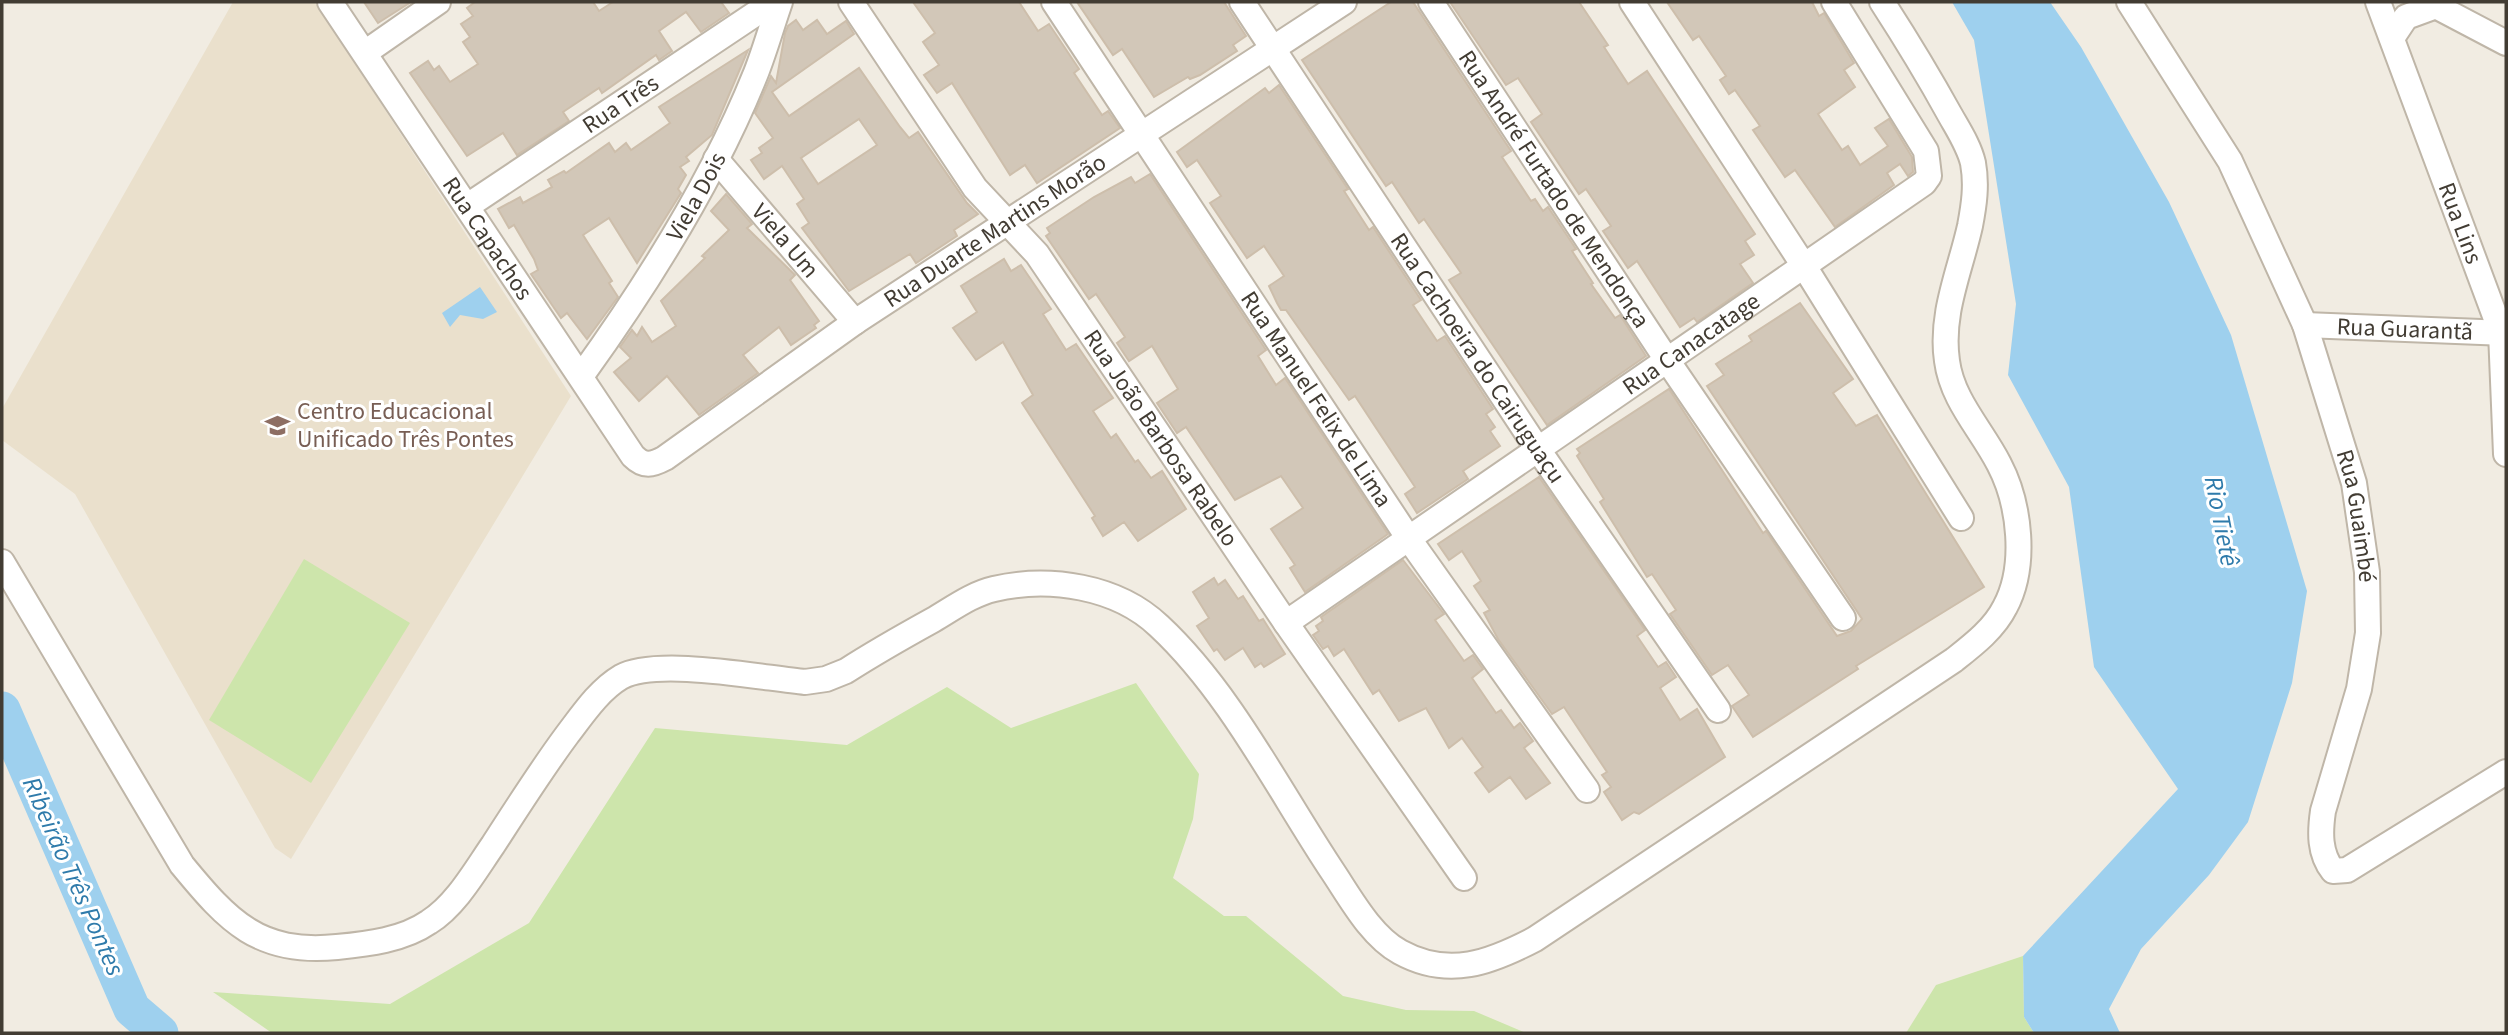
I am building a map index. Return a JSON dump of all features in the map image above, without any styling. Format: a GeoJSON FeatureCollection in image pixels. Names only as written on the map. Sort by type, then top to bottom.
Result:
{"type":"FeatureCollection","features":[{"type":"Feature","properties":{"kind":"street","name":"Rua Capachos"},"geometry":{"type":"LineString","coordinates":[[330,2],[469,205],[634,456],[650,465]]}},
{"type":"Feature","properties":{"kind":"street"},"geometry":{"type":"LineString","coordinates":[[366,52],[439,2]]}},
{"type":"Feature","properties":{"kind":"street","name":"Rua Três"},"geometry":{"type":"LineString","coordinates":[[469,205],[773,2]]}},
{"type":"Feature","properties":{"kind":"street","name":"Viela Dois"},"geometry":{"type":"LineString","coordinates":[[582,375],[626,314],[716,159],[756,73],[780,2]]}},
{"type":"Feature","properties":{"kind":"street","name":"Rua João Barbosa Rabelo"},"geometry":{"type":"LineString","coordinates":[[851,2],[975,188],[1037,254],[1286,623],[1464,878]]}},
{"type":"Feature","properties":{"kind":"street","name":"Rua Manuel Felix de Lima"},"geometry":{"type":"LineString","coordinates":[[1054,2],[1409,539],[1587,790]]}},
{"type":"Feature","properties":{"kind":"street","name":"Rua Cachoeira do Cairuguaçu"},"geometry":{"type":"LineString","coordinates":[[1242,2],[1537,448],[1718,710]]}},
{"type":"Feature","properties":{"kind":"street","name":"Rua Duarte Martins Morão"},"geometry":{"type":"LineString","coordinates":[[650,465],[665,458],[855,322],[1344,2]]}},
{"type":"Feature","properties":{"kind":"street","name":"Rua André Furtado de Mendonça"},"geometry":{"type":"LineString","coordinates":[[1431,2],[1667,360],[1843,618]]}},
{"type":"Feature","properties":{"kind":"street"},"geometry":{"type":"LineString","coordinates":[[1632,2],[1804,267],[1961,518]]}},
{"type":"Feature","properties":{"kind":"street","name":"Rua Canacatage"},"geometry":{"type":"LineString","coordinates":[[1286,623],[1537,448],[1920,188],[1929,176],[1926,151],[1834,2]]}},
{"type":"Feature","properties":{"kind":"street"},"geometry":{"type":"LineString","coordinates":[[2,562],[182,865],[219,911],[244,929],[293,947],[322,949],[366,944],[385,940],[429,923],[449,905],[478,866],[575,725],[601,692],[622,677],[642,669],[666,667],[805,682],[826,679],[846,671],[966,601],[992,589],[1025,584],[1079,587],[1105,593],[1158,624],[1217,693],[1354,903],[1383,940],[1400,952],[1423,962],[1470,966],[1495,960],[1535,939],[1954,660],[1988,631],[2006,607],[2016,573],[2015,509],[1999,464],[1952,387],[1946,359],[1946,331],[1953,285],[1975,198],[1973,161],[1932,82],[1882,2]]}},
{"type":"Feature","properties":{"kind":"street","name":"Rua Guaimbé"},"geometry":{"type":"LineString","coordinates":[[2129,2],[2230,161],[2305,326],[2354,483],[2367,572],[2368,633],[2359,689],[2323,811],[2320,830],[2327,863],[2333,871],[2347,870],[2506,772]]}},
{"type":"Feature","properties":{"kind":"street","name":"Rua Lins"},"geometry":{"type":"LineString","coordinates":[[2378,2],[2504,332],[2506,454]]}},
{"type":"Feature","properties":{"kind":"street"},"geometry":{"type":"LineString","coordinates":[[2392,38],[2406,17],[2432,4],[2506,43]]}},
{"type":"Feature","properties":{"kind":"street","name":"Viela Um"},"geometry":{"type":"LineString","coordinates":[[716,159],[855,322]]}},
{"type":"Feature","properties":{"kind":"street","name":"Rua Guarantã"},"geometry":{"type":"LineString","coordinates":[[2305,326],[2504,332]]}},
{"type":"Feature","properties":{"kind":"shaded area","name":"Centro Educacional Unificado Três Pontes"},"geometry":{"type":"Polygon","coordinates":[[[233,2],[315,2],[571,396],[291,859],[275,848],[75,494],[2,440],[2,409],[233,2]]]}},
{"type":"Feature","properties":{"kind":"green space"},"geometry":{"type":"Polygon","coordinates":[[[304,559],[410,623],[311,783],[209,720],[304,559]]]}},
{"type":"Feature","properties":{"kind":"green space"},"geometry":{"type":"Polygon","coordinates":[[[1136,683],[1199,774],[1193,819],[1173,878],[1224,916],[1246,916],[1343,996],[1406,1010],[1474,1011],[1526,1033],[272,1033],[213,992],[390,1004],[529,923],[655,728],[847,745],[947,687],[1011,728],[1136,683]]]}},
{"type":"Feature","properties":{"kind":"green space"},"geometry":{"type":"Polygon","coordinates":[[[2023,956],[2024,1017],[2034,1033],[1906,1033],[1936,985],[2023,956]]]}},
{"type":"Feature","properties":{"kind":"water","name":"Rio Tietê"},"geometry":{"type":"Polygon","coordinates":[[[1952,2],[2050,2],[2081,47],[2169,202],[2231,335],[2307,591],[2292,683],[2248,822],[2209,875],[2141,949],[2109,1009],[2120,1033],[2034,1033],[2024,1017],[2023,956],[2178,789],[2094,667],[2069,487],[2008,375],[2016,304],[1974,40],[1952,2]]]}},
{"type":"Feature","properties":{"kind":"water"},"geometry":{"type":"Polygon","coordinates":[[[480,287],[497,312],[483,319],[460,315],[450,327],[442,313],[480,287]]]}},
{"type":"Feature","properties":{"kind":"building"},"geometry":{"type":"Polygon","coordinates":[[[364,2],[411,2],[378,23],[364,2]]]}},
{"type":"Feature","properties":{"kind":"building"},"geometry":{"type":"Polygon","coordinates":[[[475,2],[593,2],[599,11],[613,2],[721,2],[729,13],[701,32],[686,12],[659,31],[672,51],[659,60],[656,55],[602,93],[599,88],[563,112],[569,121],[517,155],[503,133],[467,156],[410,73],[428,61],[434,70],[439,66],[450,82],[478,64],[463,42],[470,37],[461,24],[473,16],[467,8],[475,2]]]}},
{"type":"Feature","properties":{"kind":"building"},"geometry":{"type":"Polygon","coordinates":[[[913,2],[1019,2],[1038,31],[1049,24],[1079,69],[1074,73],[1102,115],[1108,111],[1120,128],[1037,183],[1025,165],[1010,175],[952,83],[937,93],[924,75],[939,65],[923,42],[935,33],[913,2]]]}},
{"type":"Feature","properties":{"kind":"building"},"geometry":{"type":"Polygon","coordinates":[[[1077,2],[1224,2],[1246,36],[1233,45],[1237,51],[1200,75],[1190,79],[1188,77],[1154,97],[1122,49],[1113,55],[1077,2]]]}},
{"type":"Feature","properties":{"kind":"building"},"geometry":{"type":"Polygon","coordinates":[[[1391,2],[1413,2],[1511,151],[1502,157],[1531,201],[1535,199],[1543,211],[1548,207],[1576,249],[1572,251],[1593,283],[1591,284],[1615,318],[1620,315],[1646,356],[1547,425],[1449,280],[1461,273],[1424,219],[1419,223],[1392,182],[1386,186],[1302,60],[1391,2]]]}},
{"type":"Feature","properties":{"kind":"building"},"geometry":{"type":"Polygon","coordinates":[[[1450,2],[1579,2],[1608,45],[1604,47],[1628,84],[1647,71],[1755,234],[1745,241],[1754,255],[1740,264],[1753,283],[1697,322],[1694,318],[1680,327],[1637,261],[1628,268],[1603,231],[1611,226],[1586,189],[1579,194],[1531,122],[1542,114],[1518,78],[1506,85],[1450,2]]]}},
{"type":"Feature","properties":{"kind":"building"},"geometry":{"type":"Polygon","coordinates":[[[1667,2],[1812,2],[1819,16],[1824,13],[1854,63],[1844,70],[1855,87],[1818,114],[1842,150],[1848,146],[1860,165],[1888,146],[1875,128],[1889,119],[1912,157],[1913,172],[1908,176],[1900,164],[1887,173],[1894,185],[1835,227],[1795,170],[1785,177],[1753,130],[1760,126],[1735,90],[1729,94],[1720,80],[1726,76],[1699,36],[1693,40],[1667,2]]]}},
{"type":"Feature","properties":{"kind":"building"},"geometry":{"type":"Polygon","coordinates":[[[796,20],[803,30],[817,20],[827,34],[846,21],[854,34],[772,92],[789,116],[859,68],[900,127],[909,138],[918,132],[967,203],[978,214],[954,230],[957,236],[916,263],[910,254],[849,291],[802,228],[809,223],[797,204],[804,199],[782,166],[764,179],[751,160],[762,153],[759,148],[773,138],[755,113],[771,76],[776,83],[788,26],[796,20]],[[859,119],[801,158],[818,184],[877,145],[859,119]]]}},
{"type":"Feature","properties":{"kind":"building"},"geometry":{"type":"Polygon","coordinates":[[[748,50],[712,135],[686,157],[689,161],[680,167],[686,175],[678,189],[681,193],[637,263],[609,218],[583,235],[612,281],[609,283],[618,297],[587,339],[567,313],[561,318],[531,274],[538,270],[534,259],[514,225],[509,228],[498,209],[520,197],[523,203],[552,187],[548,180],[564,171],[566,173],[609,143],[615,152],[626,143],[631,150],[670,123],[659,107],[748,50]]]}},
{"type":"Feature","properties":{"kind":"building"},"geometry":{"type":"Polygon","coordinates":[[[1279,85],[1348,189],[1344,191],[1369,230],[1373,227],[1421,300],[1413,305],[1437,341],[1445,336],[1493,409],[1486,414],[1495,427],[1490,431],[1500,446],[1463,471],[1468,479],[1417,513],[1405,494],[1415,487],[1355,396],[1349,400],[1286,310],[1281,310],[1277,303],[1269,286],[1284,276],[1264,246],[1247,258],[1210,203],[1221,196],[1197,160],[1187,167],[1177,152],[1265,88],[1269,93],[1279,85]]]}},
{"type":"Feature","properties":{"kind":"building"},"geometry":{"type":"Polygon","coordinates":[[[1150,174],[1266,350],[1258,356],[1276,385],[1285,378],[1388,534],[1305,592],[1290,568],[1295,565],[1271,529],[1303,508],[1281,476],[1235,500],[1186,427],[1177,433],[1157,403],[1178,389],[1152,346],[1129,361],[1117,343],[1125,337],[1096,294],[1089,299],[1046,236],[1050,233],[1047,228],[1094,197],[1131,177],[1135,183],[1150,174]]]}},
{"type":"Feature","properties":{"kind":"building"},"geometry":{"type":"Polygon","coordinates":[[[726,194],[752,224],[747,228],[795,275],[790,280],[819,321],[814,325],[816,328],[791,345],[779,327],[743,355],[758,373],[699,415],[667,376],[639,401],[614,372],[631,358],[620,347],[632,330],[637,336],[642,327],[652,342],[676,326],[661,301],[729,230],[711,211],[726,194]]]}},
{"type":"Feature","properties":{"kind":"building"},"geometry":{"type":"Polygon","coordinates":[[[1004,259],[1011,271],[1021,265],[1051,309],[1043,314],[1066,350],[1076,344],[1113,398],[1093,411],[1111,438],[1116,434],[1135,462],[1138,460],[1151,478],[1162,471],[1186,509],[1138,541],[1124,522],[1103,536],[1092,518],[1095,516],[1022,403],[1033,395],[1003,342],[976,360],[953,328],[977,312],[961,286],[1004,259]]]}},
{"type":"Feature","properties":{"kind":"building"},"geometry":{"type":"Polygon","coordinates":[[[1800,303],[1853,379],[1833,393],[1856,426],[1877,415],[1984,587],[1856,666],[1858,669],[1753,737],[1732,706],[1749,695],[1728,665],[1712,675],[1670,614],[1676,610],[1652,574],[1647,577],[1600,502],[1604,499],[1577,456],[1580,453],[1577,449],[1669,389],[1763,533],[1766,531],[1837,636],[1851,631],[1862,619],[1707,386],[1724,375],[1716,364],[1752,341],[1749,336],[1800,303]]]}},
{"type":"Feature","properties":{"kind":"building"},"geometry":{"type":"Polygon","coordinates":[[[1539,477],[1645,630],[1637,636],[1658,667],[1666,662],[1676,677],[1660,688],[1680,720],[1697,709],[1725,757],[1639,814],[1634,812],[1622,820],[1604,792],[1611,787],[1602,775],[1607,772],[1564,707],[1552,714],[1498,639],[1484,613],[1490,610],[1474,586],[1481,581],[1462,551],[1449,560],[1438,544],[1539,477]]]}},
{"type":"Feature","properties":{"kind":"building"},"geometry":{"type":"Polygon","coordinates":[[[1403,560],[1444,614],[1435,620],[1464,661],[1473,655],[1483,669],[1472,678],[1496,713],[1501,710],[1514,728],[1520,723],[1533,741],[1524,748],[1550,783],[1526,799],[1510,777],[1489,792],[1475,773],[1483,767],[1462,738],[1449,748],[1426,708],[1399,721],[1379,690],[1373,694],[1344,649],[1334,656],[1328,646],[1323,649],[1313,635],[1319,631],[1316,626],[1323,621],[1321,617],[1403,560]]]}},
{"type":"Feature","properties":{"kind":"building"},"geometry":{"type":"Polygon","coordinates":[[[1214,578],[1218,585],[1225,580],[1238,599],[1243,596],[1259,621],[1263,619],[1285,654],[1264,667],[1261,663],[1255,667],[1243,648],[1225,660],[1217,649],[1214,651],[1197,626],[1209,618],[1193,592],[1214,578]]]}},
{"type":"Feature","properties":{"kind":"waterway","name":"Ribeirão Três Pontes"},"geometry":{"type":"LineString","coordinates":[[2,710],[132,1009],[160,1033]]}},
{"type":"Feature","properties":{"kind":"place","name":"Centro Educacional Unificado Três Pontes"},"geometry":{"type":"Point","coordinates":[277,425]}}]}
